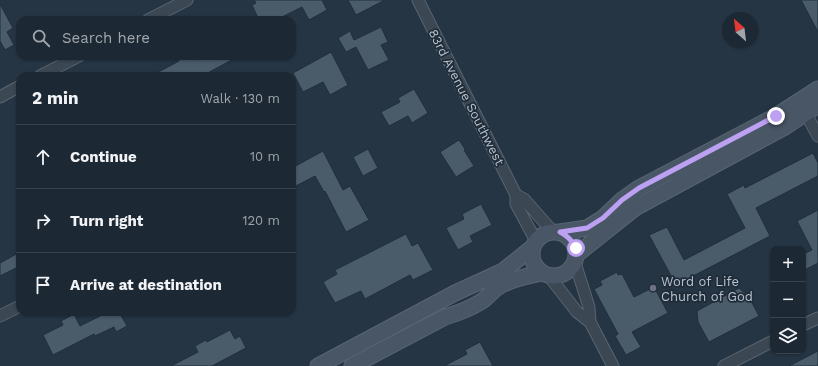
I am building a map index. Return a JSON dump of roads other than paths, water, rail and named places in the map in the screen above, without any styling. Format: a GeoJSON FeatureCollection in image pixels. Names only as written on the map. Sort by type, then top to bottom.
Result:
{"type":"FeatureCollection","features":[{"type":"Feature","properties":{"kind":"main road"},"geometry":{"type":"LineString","coordinates":[[318,366],[455,293],[503,271],[547,233],[587,228],[603,218],[622,200],[639,188],[776,116],[818,89]]}},
{"type":"Feature","properties":{"kind":"main road"},"geometry":{"type":"LineString","coordinates":[[352,366],[445,317],[461,312],[475,305],[508,282],[521,277],[546,274],[557,276],[564,274],[570,269],[576,259],[635,208],[785,127],[818,105]]}},
{"type":"Feature","properties":{"kind":"main road"},"geometry":{"type":"LineString","coordinates":[[557,232],[567,236],[572,241],[576,248],[576,259]]}},
{"type":"Feature","properties":{"kind":"main road"},"geometry":{"type":"LineString","coordinates":[[534,244],[532,253],[534,264],[546,274]]}},
{"type":"Feature","properties":{"kind":"street"},"geometry":{"type":"LineString","coordinates":[[156,16],[187,0]]}},
{"type":"Feature","properties":{"kind":"street","name":"83rd Avenue Southwest"},"geometry":{"type":"LineString","coordinates":[[423,2],[516,194],[516,204],[534,244]]}},
{"type":"Feature","properties":{"kind":"street"},"geometry":{"type":"LineString","coordinates":[[48,72],[71,60]]}},
{"type":"Feature","properties":{"kind":"street"},"geometry":{"type":"LineString","coordinates":[[0,97],[16,88]]}},
{"type":"Feature","properties":{"kind":"street"},"geometry":{"type":"LineString","coordinates":[[806,114],[818,136]]}},
{"type":"Feature","properties":{"kind":"street","name":"83rd Avenue Southwest"},"geometry":{"type":"LineString","coordinates":[[516,194],[524,199],[557,232]]}},
{"type":"Feature","properties":{"kind":"street"},"geometry":{"type":"LineString","coordinates":[[576,259],[589,307],[590,322],[613,366]]}},
{"type":"Feature","properties":{"kind":"street"},"geometry":{"type":"LineString","coordinates":[[546,274],[577,312],[590,322]]}},
{"type":"Feature","properties":{"kind":"street"},"geometry":{"type":"LineString","coordinates":[[0,316],[16,308]]}},
{"type":"Feature","properties":{"kind":"street"},"geometry":{"type":"LineString","coordinates":[[806,324],[818,318]]}},
{"type":"Feature","properties":{"kind":"street"},"geometry":{"type":"LineString","coordinates":[[724,366],[770,343]]}},
{"type":"Feature","properties":{"kind":"place","name":"Word of Life Church of God"},"geometry":{"type":"Point","coordinates":[653,288]}}]}
